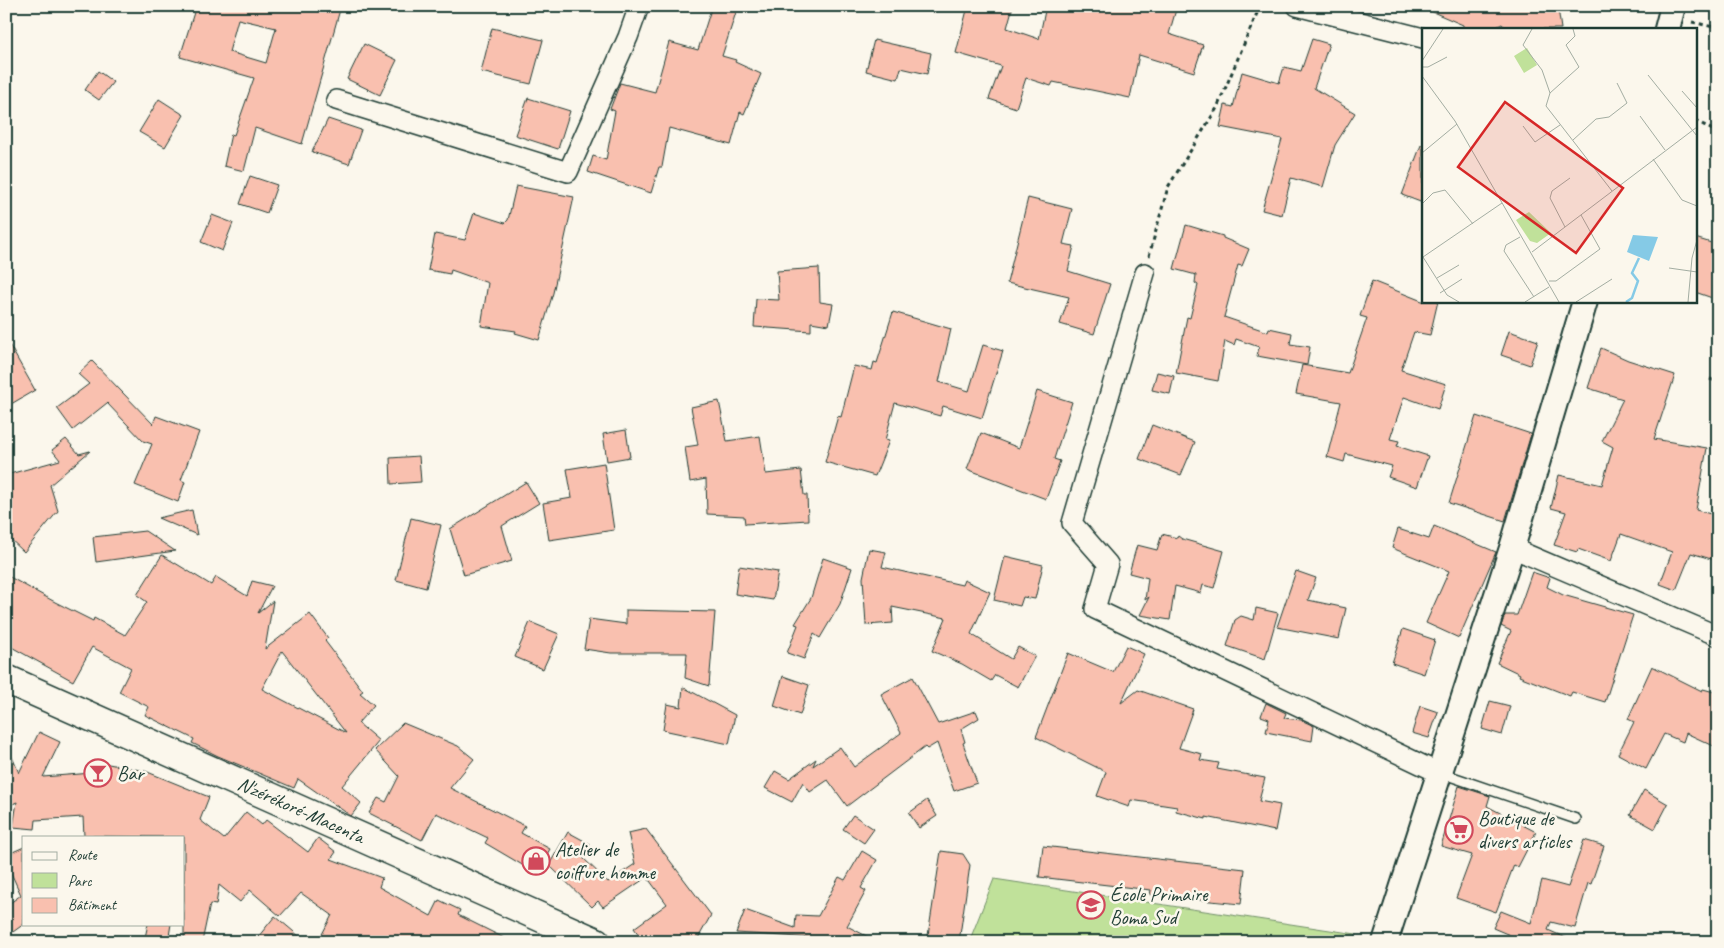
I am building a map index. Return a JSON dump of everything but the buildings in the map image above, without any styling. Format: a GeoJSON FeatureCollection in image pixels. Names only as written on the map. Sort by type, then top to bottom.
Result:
{"type":"FeatureCollection","features":[{"type":"Feature","properties":{"kind":"highway","name":"N'zérékoré-Macenta"},"geometry":{"type":"LineString","coordinates":[[6,679],[596,942]]}},
{"type":"Feature","properties":{"kind":"street"},"geometry":{"type":"LineString","coordinates":[[336,100],[568,172],[628,37],[639,6]]}},
{"type":"Feature","properties":{"kind":"street"},"geometry":{"type":"LineString","coordinates":[[1297,6],[1422,38]]}},
{"type":"Feature","properties":{"kind":"street"},"geometry":{"type":"LineString","coordinates":[[1667,28],[1673,6]]}},
{"type":"Feature","properties":{"kind":"street"},"geometry":{"type":"LineString","coordinates":[[1145,273],[1072,523],[1108,564],[1095,609],[1439,773]]}},
{"type":"Feature","properties":{"kind":"street"},"geometry":{"type":"LineString","coordinates":[[1386,942],[1512,548],[1586,302]]}},
{"type":"Feature","properties":{"kind":"street"},"geometry":{"type":"LineString","coordinates":[[1512,548],[1718,636]]}},
{"type":"Feature","properties":{"kind":"lane"},"geometry":{"type":"LineString","coordinates":[[1439,773],[1576,820]]}},
{"type":"Feature","properties":{"kind":"path"},"geometry":{"type":"LineString","coordinates":[[1145,273],[1168,187],[1217,108],[1260,6]]}},
{"type":"Feature","properties":{"kind":"path"},"geometry":{"type":"LineString","coordinates":[[1696,121],[1718,133]]}},
{"type":"Feature","properties":{"kind":"path"},"geometry":{"type":"LineString","coordinates":[[1710,379],[1718,382]]}},
{"type":"Feature","properties":{"kind":"green space"},"geometry":{"type":"Polygon","coordinates":[[[994,879],[1356,934],[1353,942],[969,942],[994,879]]]}},
{"type":"Feature","properties":{"kind":"place","name":"Bar"},"geometry":{"type":"Point","coordinates":[98,773]}},
{"type":"Feature","properties":{"kind":"place","name":"Boutique de divers articles"},"geometry":{"type":"Point","coordinates":[1459,830]}},
{"type":"Feature","properties":{"kind":"place","name":"Atelier de coiffure homme"},"geometry":{"type":"Point","coordinates":[536,861]}},
{"type":"Feature","properties":{"kind":"place","name":"École Primaire Boma Sud"},"geometry":{"type":"Point","coordinates":[1091,905]}}]}
